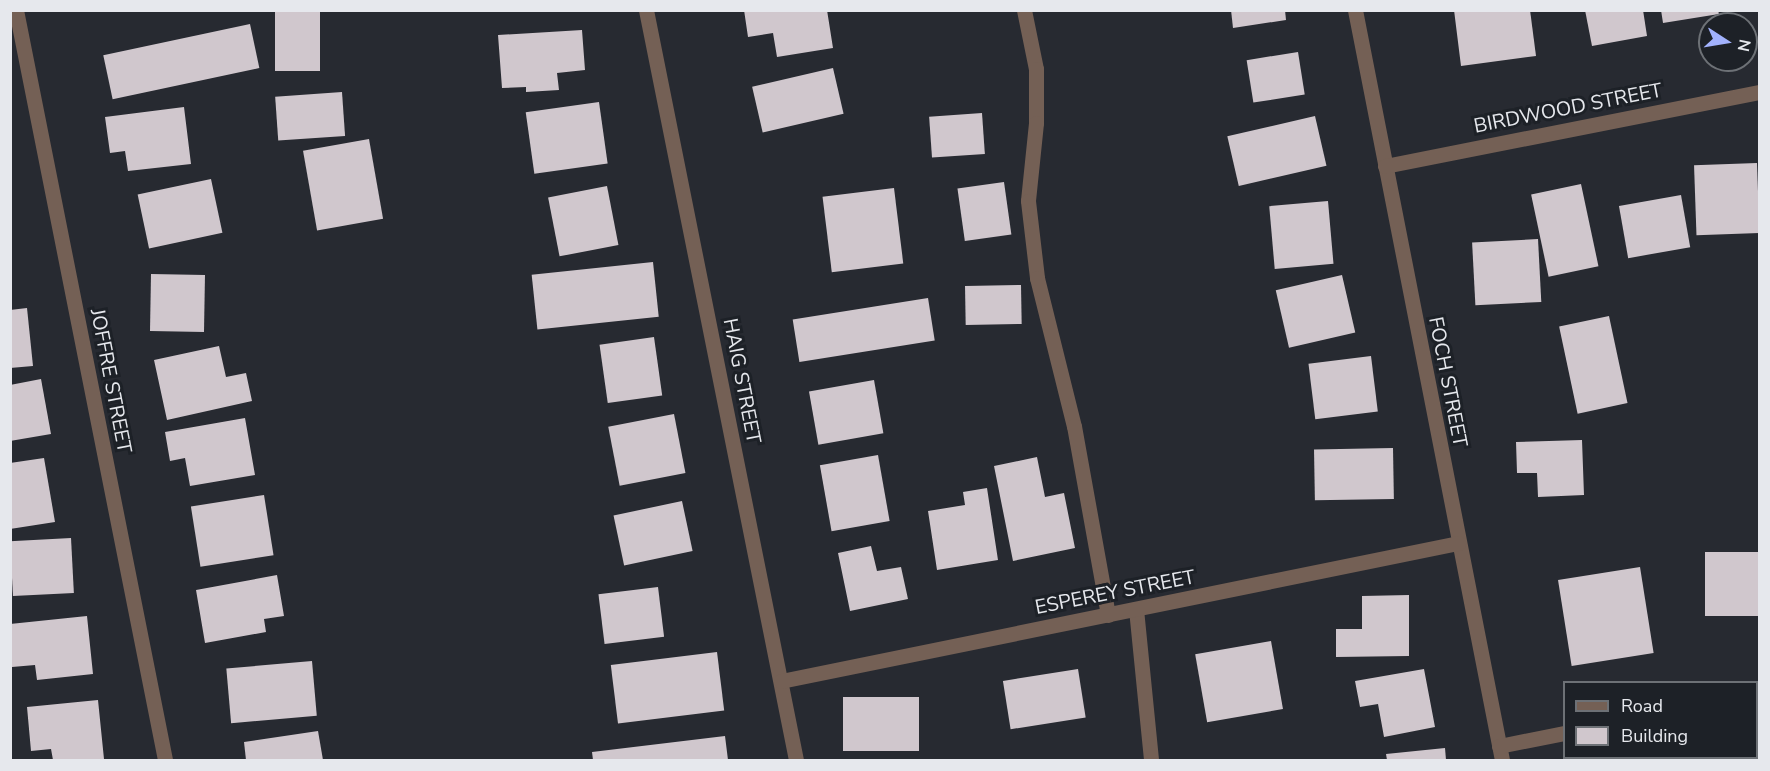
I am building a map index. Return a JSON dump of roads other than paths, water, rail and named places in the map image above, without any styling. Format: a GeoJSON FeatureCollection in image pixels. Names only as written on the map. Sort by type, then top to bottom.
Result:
{"type":"FeatureCollection","features":[{"type":"Feature","properties":{"kind":"street","name":"JOFFRE STREET"},"geometry":{"type":"LineString","coordinates":[[16,10],[165,760]]}},
{"type":"Feature","properties":{"kind":"street","name":"HAIG STREET"},"geometry":{"type":"LineString","coordinates":[[646,10],[796,760]]}},
{"type":"Feature","properties":{"kind":"street"},"geometry":{"type":"LineString","coordinates":[[1024,10],[1036,69],[1036,123],[1028,201],[1037,278],[1074,426],[1108,615]]}},
{"type":"Feature","properties":{"kind":"street","name":"FOCH STREET"},"geometry":{"type":"LineString","coordinates":[[1355,10],[1501,753]]}},
{"type":"Feature","properties":{"kind":"street","name":"BIRDWOOD STREET"},"geometry":{"type":"LineString","coordinates":[[1385,166],[1760,92]]}},
{"type":"Feature","properties":{"kind":"street","name":"ESPEREY STREET"},"geometry":{"type":"LineString","coordinates":[[781,681],[1458,543]]}},
{"type":"Feature","properties":{"kind":"street"},"geometry":{"type":"LineString","coordinates":[[1136,609],[1151,760]]}},
{"type":"Feature","properties":{"kind":"street"},"geometry":{"type":"LineString","coordinates":[[1501,753],[1563,734]]}}]}
